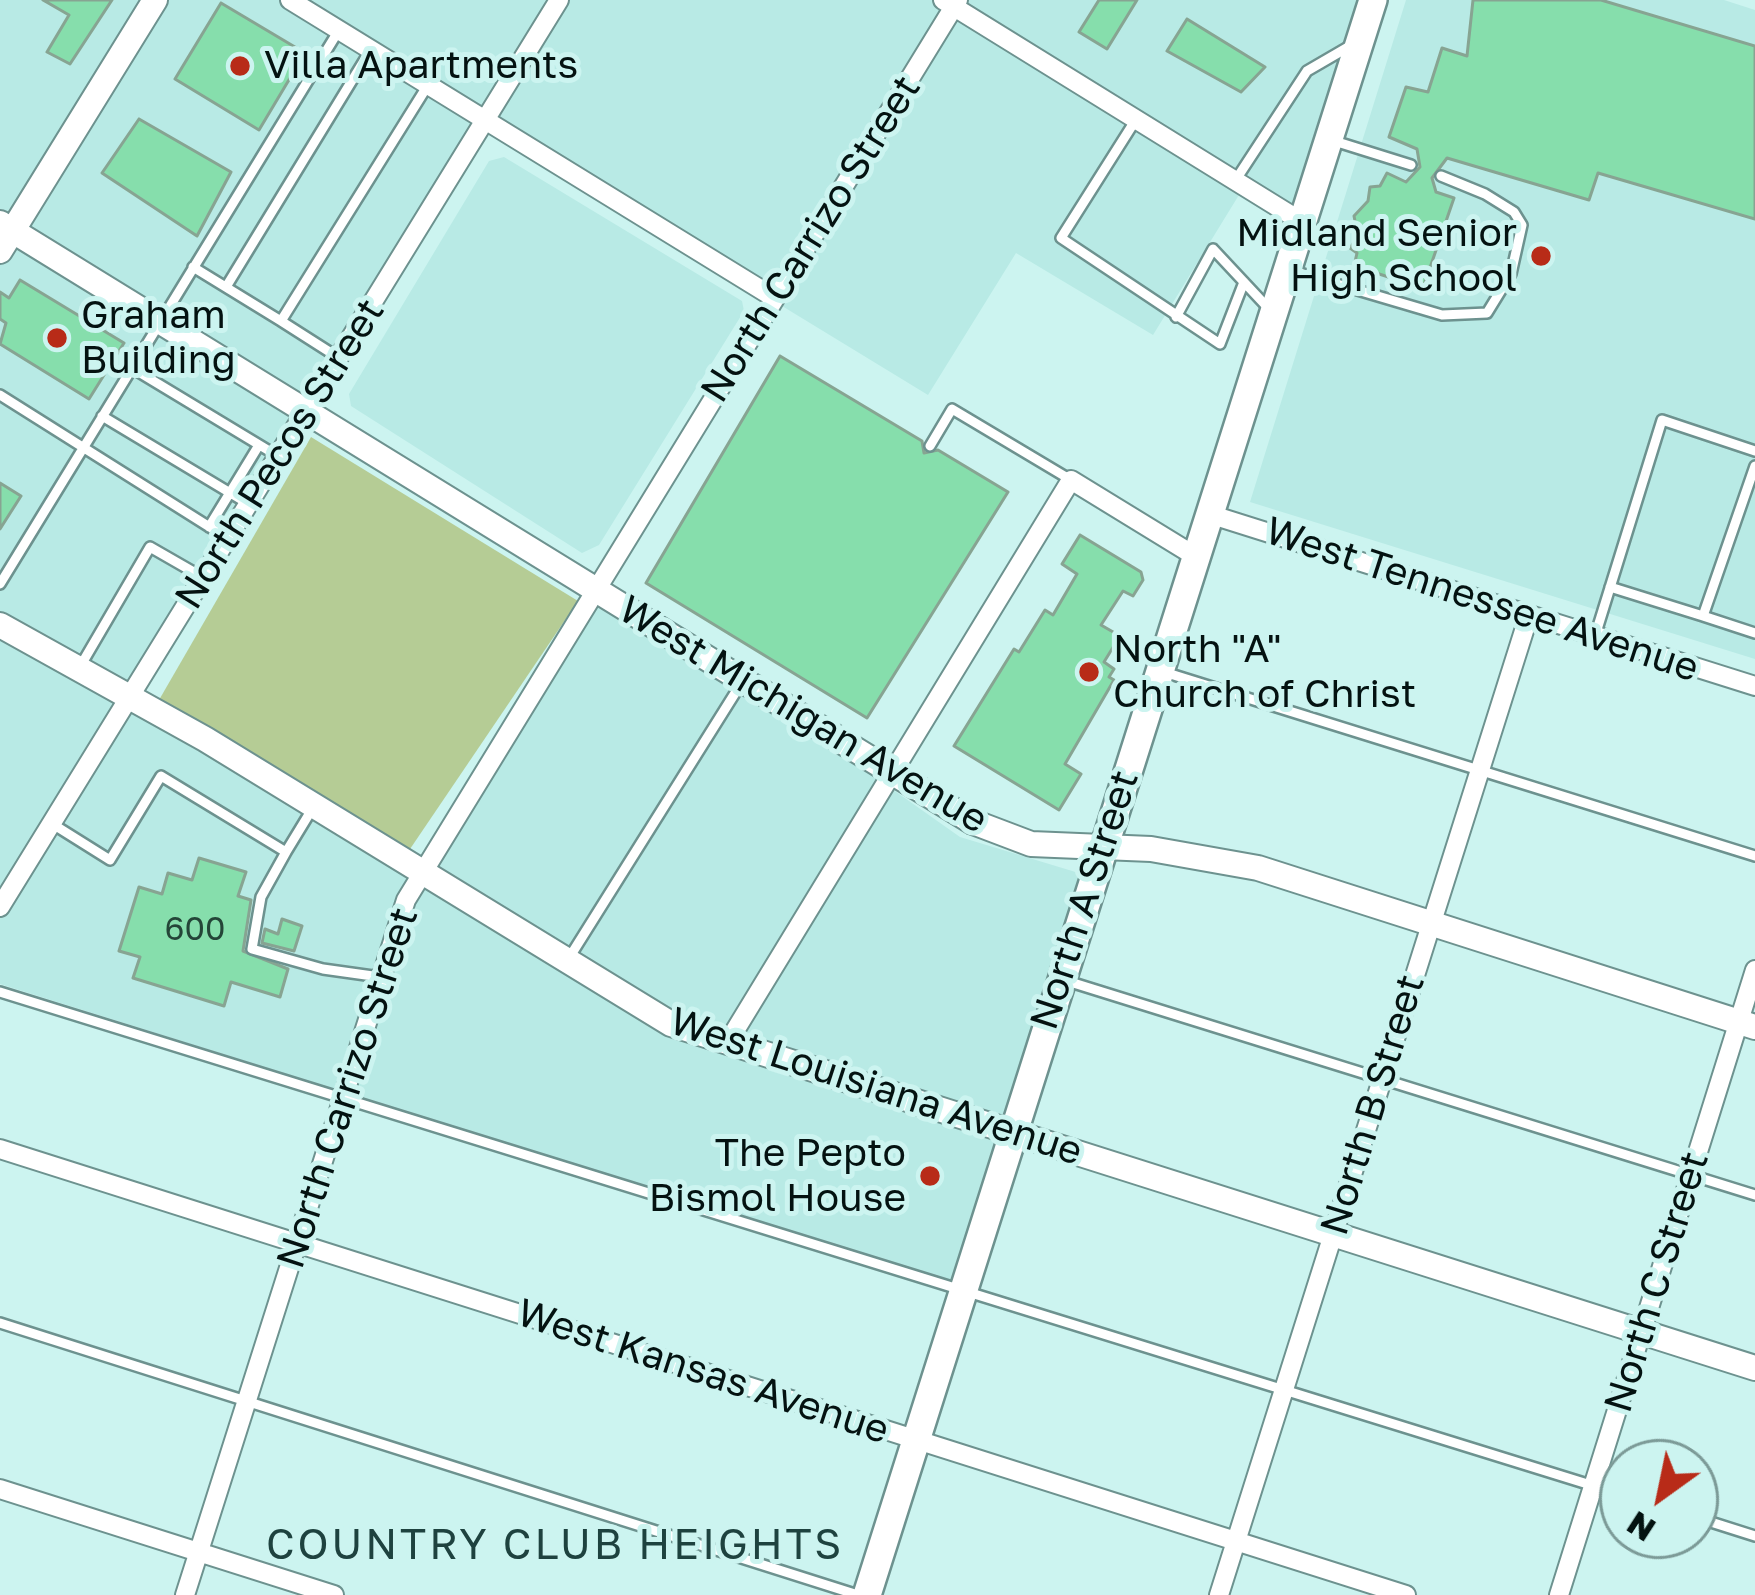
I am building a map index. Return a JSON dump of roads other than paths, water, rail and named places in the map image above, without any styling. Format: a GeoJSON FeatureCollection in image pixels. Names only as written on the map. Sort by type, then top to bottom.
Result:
{"type":"FeatureCollection","features":[{"type":"Feature","properties":{"kind":"main road","name":"North A Street"},"geometry":{"type":"LineString","coordinates":[[862,1595],[1373,0]]}},
{"type":"Feature","properties":{"kind":"street"},"geometry":{"type":"LineString","coordinates":[[4,235],[154,0]]}},
{"type":"Feature","properties":{"kind":"street"},"geometry":{"type":"LineString","coordinates":[[290,0],[772,297]]}},
{"type":"Feature","properties":{"kind":"street","name":"North Pecos Street"},"geometry":{"type":"LineString","coordinates":[[0,907],[559,0]]}},
{"type":"Feature","properties":{"kind":"street"},"geometry":{"type":"LineString","coordinates":[[952,2],[1302,223]]}},
{"type":"Feature","properties":{"kind":"street","name":"North Carrizo Street"},"geometry":{"type":"LineString","coordinates":[[184,1595],[406,900],[952,2]]}},
{"type":"Feature","properties":{"kind":"street","name":"West Michigan Avenue"},"geometry":{"type":"LineString","coordinates":[[4,235],[160,321],[961,815],[1013,839],[1258,868],[1747,1024]]}},
{"type":"Feature","properties":{"kind":"street"},"geometry":{"type":"LineString","coordinates":[[728,1042],[1071,480],[1195,556]]}},
{"type":"Feature","properties":{"kind":"street","name":"West Tennessee Avenue"},"geometry":{"type":"LineString","coordinates":[[1209,514],[1755,686]]}},
{"type":"Feature","properties":{"kind":"street","name":"North B Street"},"geometry":{"type":"LineString","coordinates":[[1220,1595],[1529,615]]}},
{"type":"Feature","properties":{"kind":"street","name":"West Louisiana Avenue"},"geometry":{"type":"LineString","coordinates":[[0,625],[205,739],[657,1018],[1755,1368]]}},
{"type":"Feature","properties":{"kind":"street","name":"North C Street"},"geometry":{"type":"LineString","coordinates":[[1559,1595],[1690,1175],[1747,1024],[1755,970]]}},
{"type":"Feature","properties":{"kind":"street","name":"West Kansas Avenue"},"geometry":{"type":"LineString","coordinates":[[0,1149],[1406,1595]]}},
{"type":"Feature","properties":{"kind":"street"},"geometry":{"type":"LineString","coordinates":[[0,1489],[334,1595]]}},
{"type":"Feature","properties":{"kind":"lane"},"geometry":{"type":"LineString","coordinates":[[0,584],[339,30]]}},
{"type":"Feature","properties":{"kind":"lane"},"geometry":{"type":"LineString","coordinates":[[1235,181],[1307,71],[1360,40]]}},
{"type":"Feature","properties":{"kind":"lane"},"geometry":{"type":"LineString","coordinates":[[226,287],[370,50]]}},
{"type":"Feature","properties":{"kind":"lane"},"geometry":{"type":"LineString","coordinates":[[280,321],[428,85]]}},
{"type":"Feature","properties":{"kind":"lane"},"geometry":{"type":"LineString","coordinates":[[1136,120],[1061,238],[1220,344],[1244,282]]}},
{"type":"Feature","properties":{"kind":"lane"},"geometry":{"type":"LineString","coordinates":[[1329,140],[1412,166]]}},
{"type":"Feature","properties":{"kind":"lane"},"geometry":{"type":"LineString","coordinates":[[1287,270],[1442,315],[1487,313],[1510,274],[1522,225],[1514,212],[1485,194],[1441,176]]}},
{"type":"Feature","properties":{"kind":"lane"},"geometry":{"type":"LineString","coordinates":[[1176,317],[1213,249],[1274,313]]}},
{"type":"Feature","properties":{"kind":"lane"},"geometry":{"type":"LineString","coordinates":[[193,267],[339,358]]}},
{"type":"Feature","properties":{"kind":"lane"},"geometry":{"type":"LineString","coordinates":[[132,368],[278,456]]}},
{"type":"Feature","properties":{"kind":"lane"},"geometry":{"type":"LineString","coordinates":[[0,395],[227,538]]}},
{"type":"Feature","properties":{"kind":"lane"},"geometry":{"type":"LineString","coordinates":[[930,446],[952,409],[1071,480]]}},
{"type":"Feature","properties":{"kind":"lane"},"geometry":{"type":"LineString","coordinates":[[102,416],[249,504]]}},
{"type":"Feature","properties":{"kind":"lane"},"geometry":{"type":"LineString","coordinates":[[1595,636],[1662,420],[1755,451]]}},
{"type":"Feature","properties":{"kind":"lane"},"geometry":{"type":"LineString","coordinates":[[209,526],[259,445]]}},
{"type":"Feature","properties":{"kind":"lane"},"geometry":{"type":"LineString","coordinates":[[1703,616],[1752,486],[1755,466]]}},
{"type":"Feature","properties":{"kind":"lane"},"geometry":{"type":"LineString","coordinates":[[77,671],[151,547],[203,578]]}},
{"type":"Feature","properties":{"kind":"lane"},"geometry":{"type":"LineString","coordinates":[[1610,587],[1755,633]]}},
{"type":"Feature","properties":{"kind":"lane"},"geometry":{"type":"LineString","coordinates":[[1158,670],[1755,856]]}},
{"type":"Feature","properties":{"kind":"lane"},"geometry":{"type":"LineString","coordinates":[[566,962],[743,680]]}},
{"type":"Feature","properties":{"kind":"lane"},"geometry":{"type":"LineString","coordinates":[[52,824],[110,860],[161,776],[286,852]]}},
{"type":"Feature","properties":{"kind":"lane"},"geometry":{"type":"LineString","coordinates":[[314,806],[261,897],[253,949],[323,969],[382,977]]}},
{"type":"Feature","properties":{"kind":"lane"},"geometry":{"type":"LineString","coordinates":[[1060,979],[1755,1195]]}},
{"type":"Feature","properties":{"kind":"lane"},"geometry":{"type":"LineString","coordinates":[[0,992],[1599,1488]]}},
{"type":"Feature","properties":{"kind":"lane"},"geometry":{"type":"LineString","coordinates":[[0,1323],[862,1595]]}},
{"type":"Feature","properties":{"kind":"lane"},"geometry":{"type":"LineString","coordinates":[[1719,1525],[1755,1536]]}},
{"type":"Feature","properties":{"kind":"place","name":"Villa Apartments"},"geometry":{"type":"Point","coordinates":[240,66]}},
{"type":"Feature","properties":{"kind":"place","name":"Midland Senior High School"},"geometry":{"type":"Point","coordinates":[1541,256]}},
{"type":"Feature","properties":{"kind":"place","name":"Graham Building"},"geometry":{"type":"Point","coordinates":[57,338]}},
{"type":"Feature","properties":{"kind":"place","name":"North \"A\" Church of Christ"},"geometry":{"type":"Point","coordinates":[1089,672]}},
{"type":"Feature","properties":{"kind":"place","name":"The Pepto Bismol House"},"geometry":{"type":"Point","coordinates":[930,1176]}},
{"type":"Feature","properties":{"kind":"district","name":"COUNTRY CLUB HEIGHTS"},"geometry":{"type":"Point","coordinates":[555,1546]}}]}
